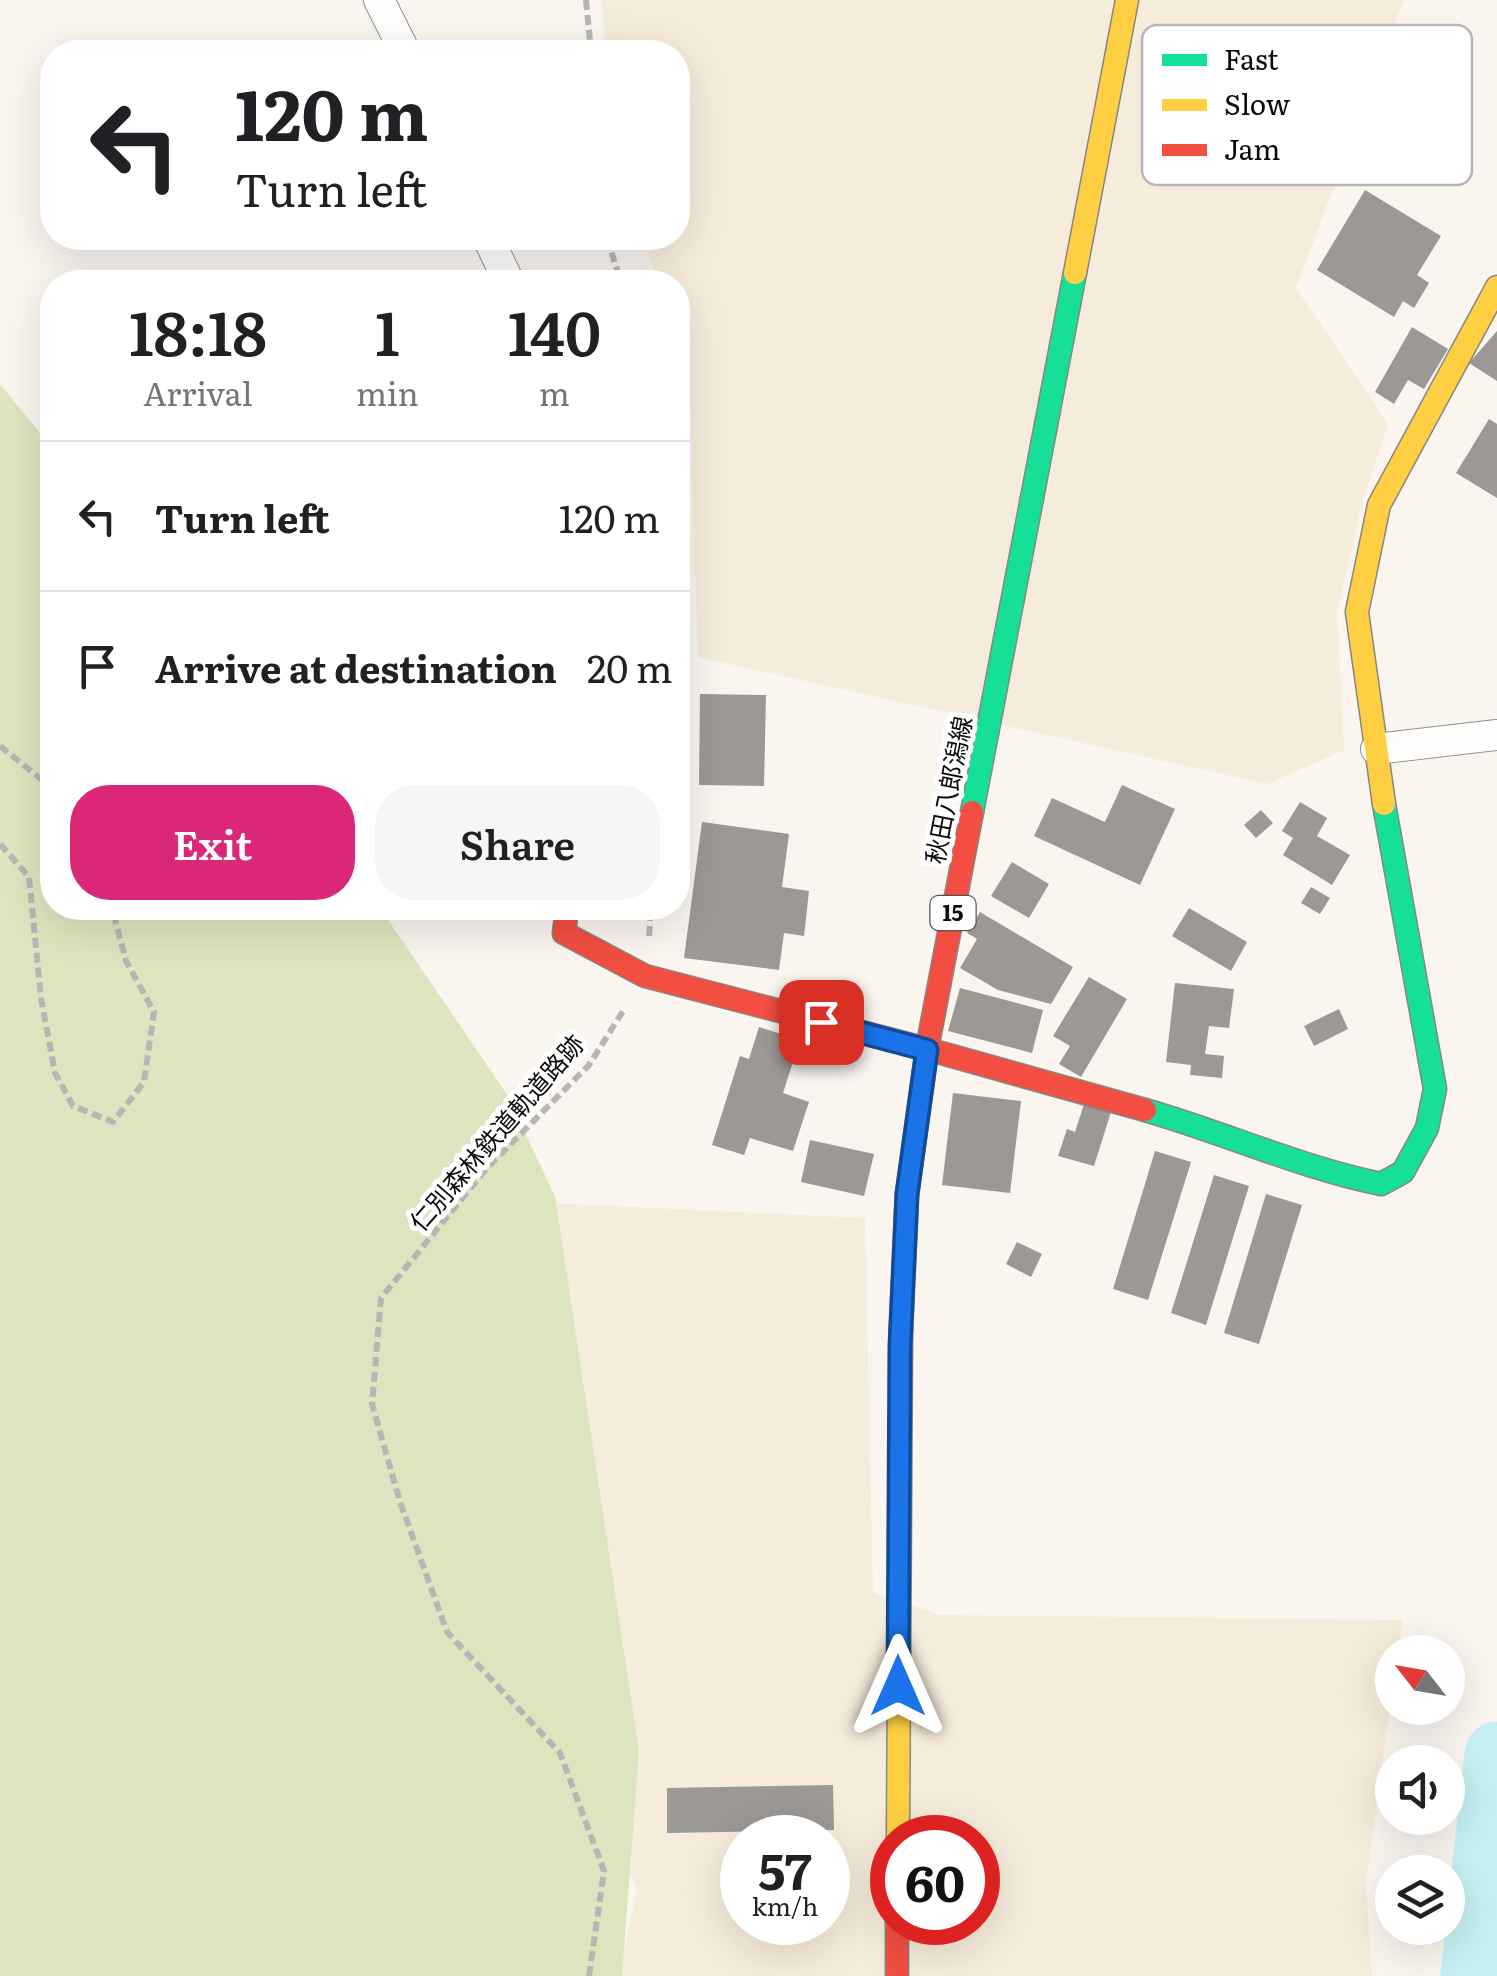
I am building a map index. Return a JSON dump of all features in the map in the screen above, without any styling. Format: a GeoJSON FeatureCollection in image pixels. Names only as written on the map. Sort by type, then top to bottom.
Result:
{"type":"FeatureCollection","features":[{"type":"Feature","properties":{"kind":"main road","name":"秋田八郎潟線"},"geometry":{"type":"LineString","coordinates":[[898,1815],[900,1346],[907,1194],[927,1050],[1127,0]]}},
{"type":"Feature","properties":{"kind":"main road"},"geometry":{"type":"LineString","coordinates":[[566,920],[564,932],[645,976],[1196,1125],[1323,1172],[1380,1184],[1403,1172],[1427,1128],[1436,1089],[1390,850],[1357,612],[1379,505],[1497,287]]}},
{"type":"Feature","properties":{"kind":"main road"},"geometry":{"type":"LineString","coordinates":[[897,1945],[897,1976]]}},
{"type":"Feature","properties":{"kind":"street"},"geometry":{"type":"LineString","coordinates":[[378,0],[399,40]]}},
{"type":"Feature","properties":{"kind":"street"},"geometry":{"type":"LineString","coordinates":[[1376,749],[1497,735]]}},
{"type":"Feature","properties":{"kind":"path"},"geometry":{"type":"LineString","coordinates":[[586,0],[589,40]]}},
{"type":"Feature","properties":{"kind":"path"},"geometry":{"type":"LineString","coordinates":[[0,746],[40,778]]}},
{"type":"Feature","properties":{"kind":"path"},"geometry":{"type":"LineString","coordinates":[[0,844],[29,877],[41,998],[55,1073],[72,1106],[113,1122],[144,1082],[154,1012],[126,961],[115,920]]}},
{"type":"Feature","properties":{"kind":"path","name":"仁別森林鉄道軌道路跡"},"geometry":{"type":"LineString","coordinates":[[589,1976],[604,1872],[560,1752],[446,1632],[400,1502],[372,1404],[381,1298],[487,1168],[588,1065],[645,976],[651,920]]}},
{"type":"Feature","properties":{"kind":"shaded area"},"geometry":{"type":"Polygon","coordinates":[[[601,0],[1404,0],[1395,25],[1142,25],[1142,185],[1335,185],[1296,288],[1388,424],[1364,496],[1337,612],[1344,750],[1267,784],[698,657],[690,270],[654,270],[647,250],[690,250],[690,40],[605,40],[601,0]]]}},
{"type":"Feature","properties":{"kind":"shaded area"},"geometry":{"type":"Polygon","coordinates":[[[507,1201],[865,1218],[873,1593],[940,1615],[1403,1620],[1401,1635],[1375,1635],[1375,1725],[1387,1725],[1385,1745],[1375,1745],[1375,1816],[1366,1882],[1372,1976],[618,1976],[637,1890],[606,1817],[507,1201]]]}},
{"type":"Feature","properties":{"kind":"green space"},"geometry":{"type":"Polygon","coordinates":[[[0,384],[40,433],[40,920],[388,920],[506,1093],[555,1196],[639,1751],[622,1976],[0,1976],[0,384]]]}},
{"type":"Feature","properties":{"kind":"building"},"geometry":{"type":"Polygon","coordinates":[[[1365,190],[1441,236],[1417,275],[1429,283],[1414,308],[1403,301],[1394,317],[1317,270],[1365,190]]]}},
{"type":"Feature","properties":{"kind":"building"},"geometry":{"type":"Polygon","coordinates":[[[1412,327],[1448,349],[1424,389],[1408,380],[1394,404],[1375,392],[1412,327]]]}},
{"type":"Feature","properties":{"kind":"building"},"geometry":{"type":"Polygon","coordinates":[[[1497,331],[1497,381],[1469,363],[1497,331]]]}},
{"type":"Feature","properties":{"kind":"building"},"geometry":{"type":"Polygon","coordinates":[[[1489,419],[1497,424],[1497,498],[1456,473],[1489,419]]]}},
{"type":"Feature","properties":{"kind":"building"},"geometry":{"type":"Polygon","coordinates":[[[700,694],[766,695],[764,786],[699,785],[700,694]]]}},
{"type":"Feature","properties":{"kind":"building"},"geometry":{"type":"Polygon","coordinates":[[[1122,785],[1175,809],[1140,885],[1034,836],[1052,798],[1105,822],[1122,785]]]}},
{"type":"Feature","properties":{"kind":"building"},"geometry":{"type":"Polygon","coordinates":[[[1300,802],[1327,818],[1317,836],[1350,855],[1332,885],[1283,855],[1293,838],[1282,831],[1300,802]]]}},
{"type":"Feature","properties":{"kind":"building"},"geometry":{"type":"Polygon","coordinates":[[[1261,810],[1273,823],[1256,838],[1244,825],[1261,810]]]}},
{"type":"Feature","properties":{"kind":"building"},"geometry":{"type":"Polygon","coordinates":[[[702,822],[789,834],[782,887],[809,891],[804,936],[784,933],[779,970],[684,958],[702,822]]]}},
{"type":"Feature","properties":{"kind":"building"},"geometry":{"type":"Polygon","coordinates":[[[1012,862],[1049,884],[1029,918],[991,896],[1012,862]]]}},
{"type":"Feature","properties":{"kind":"building"},"geometry":{"type":"Polygon","coordinates":[[[1311,887],[1330,898],[1320,914],[1301,903],[1311,887]]]}},
{"type":"Feature","properties":{"kind":"building"},"geometry":{"type":"Polygon","coordinates":[[[1189,908],[1247,942],[1231,971],[1172,936],[1189,908]]]}},
{"type":"Feature","properties":{"kind":"building"},"geometry":{"type":"Polygon","coordinates":[[[980,912],[1073,967],[1051,1004],[998,990],[960,968],[977,939],[967,933],[980,912]]]}},
{"type":"Feature","properties":{"kind":"building"},"geometry":{"type":"Polygon","coordinates":[[[1089,977],[1127,999],[1081,1077],[1059,1064],[1070,1046],[1053,1036],[1089,977]]]}},
{"type":"Feature","properties":{"kind":"building"},"geometry":{"type":"Polygon","coordinates":[[[1175,983],[1234,989],[1229,1028],[1209,1026],[1205,1054],[1224,1056],[1222,1078],[1190,1075],[1191,1065],[1166,1062],[1175,983]]]}},
{"type":"Feature","properties":{"kind":"building"},"geometry":{"type":"Polygon","coordinates":[[[960,988],[1043,1010],[1032,1053],[948,1031],[960,988]]]}},
{"type":"Feature","properties":{"kind":"building"},"geometry":{"type":"Polygon","coordinates":[[[1339,1009],[1348,1029],[1314,1046],[1304,1026],[1339,1009]]]}},
{"type":"Feature","properties":{"kind":"building"},"geometry":{"type":"Polygon","coordinates":[[[759,1027],[800,1040],[783,1093],[809,1102],[793,1151],[750,1138],[744,1155],[712,1145],[740,1056],[749,1059],[759,1027]]]}},
{"type":"Feature","properties":{"kind":"building"},"geometry":{"type":"Polygon","coordinates":[[[953,1093],[1021,1101],[1010,1193],[942,1185],[953,1093]]]}},
{"type":"Feature","properties":{"kind":"building"},"geometry":{"type":"Polygon","coordinates":[[[1084,1104],[1111,1112],[1094,1166],[1058,1156],[1067,1129],[1075,1132],[1084,1104]]]}},
{"type":"Feature","properties":{"kind":"building"},"geometry":{"type":"Polygon","coordinates":[[[810,1140],[874,1154],[864,1196],[801,1182],[810,1140]]]}},
{"type":"Feature","properties":{"kind":"building"},"geometry":{"type":"Polygon","coordinates":[[[1155,1151],[1191,1162],[1148,1300],[1113,1289],[1155,1151]]]}},
{"type":"Feature","properties":{"kind":"building"},"geometry":{"type":"Polygon","coordinates":[[[1214,1175],[1249,1186],[1206,1325],[1171,1313],[1214,1175]]]}},
{"type":"Feature","properties":{"kind":"building"},"geometry":{"type":"Polygon","coordinates":[[[1266,1194],[1302,1205],[1259,1344],[1224,1333],[1266,1194]]]}},
{"type":"Feature","properties":{"kind":"building"},"geometry":{"type":"Polygon","coordinates":[[[1017,1242],[1042,1254],[1031,1277],[1006,1264],[1017,1242]]]}},
{"type":"Feature","properties":{"kind":"building"},"geometry":{"type":"Polygon","coordinates":[[[833,1785],[834,1815],[720,1815],[720,1832],[667,1833],[667,1788],[833,1785]]]}},
{"type":"Feature","properties":{"kind":"waterway"},"geometry":{"type":"LineString","coordinates":[[1473,1976],[1497,1754]]}},
{"type":"Feature","properties":{"kind":"traffic: fast"},"geometry":{"type":"LineString","coordinates":[[972,812],[1075,273]]}},
{"type":"Feature","properties":{"kind":"traffic: fast"},"geometry":{"type":"LineString","coordinates":[[1145,1110],[1351,1177],[1381,1184],[1403,1172],[1427,1128],[1435,1089],[1384,804]]}},
{"type":"Feature","properties":{"kind":"traffic: slow"},"geometry":{"type":"LineString","coordinates":[[1075,273],[1127,0]]}},
{"type":"Feature","properties":{"kind":"traffic: slow"},"geometry":{"type":"LineString","coordinates":[[1384,804],[1357,612],[1379,505],[1497,287]]}},
{"type":"Feature","properties":{"kind":"traffic: slow"},"geometry":{"type":"LineString","coordinates":[[898,1815],[901,1329]]}},
{"type":"Feature","properties":{"kind":"traffic: jam"},"geometry":{"type":"LineString","coordinates":[[901,1329],[907,1194],[927,1049],[972,812]]}},
{"type":"Feature","properties":{"kind":"traffic: jam"},"geometry":{"type":"LineString","coordinates":[[566,920],[564,933],[645,976],[1145,1110]]}},
{"type":"Feature","properties":{"kind":"traffic: jam"},"geometry":{"type":"LineString","coordinates":[[897,1945],[897,1976]]}},
{"type":"Feature","properties":{"kind":"route"},"geometry":{"type":"LineString","coordinates":[[821,1022],[927,1050],[907,1194],[900,1346],[898,1686]]}}]}
